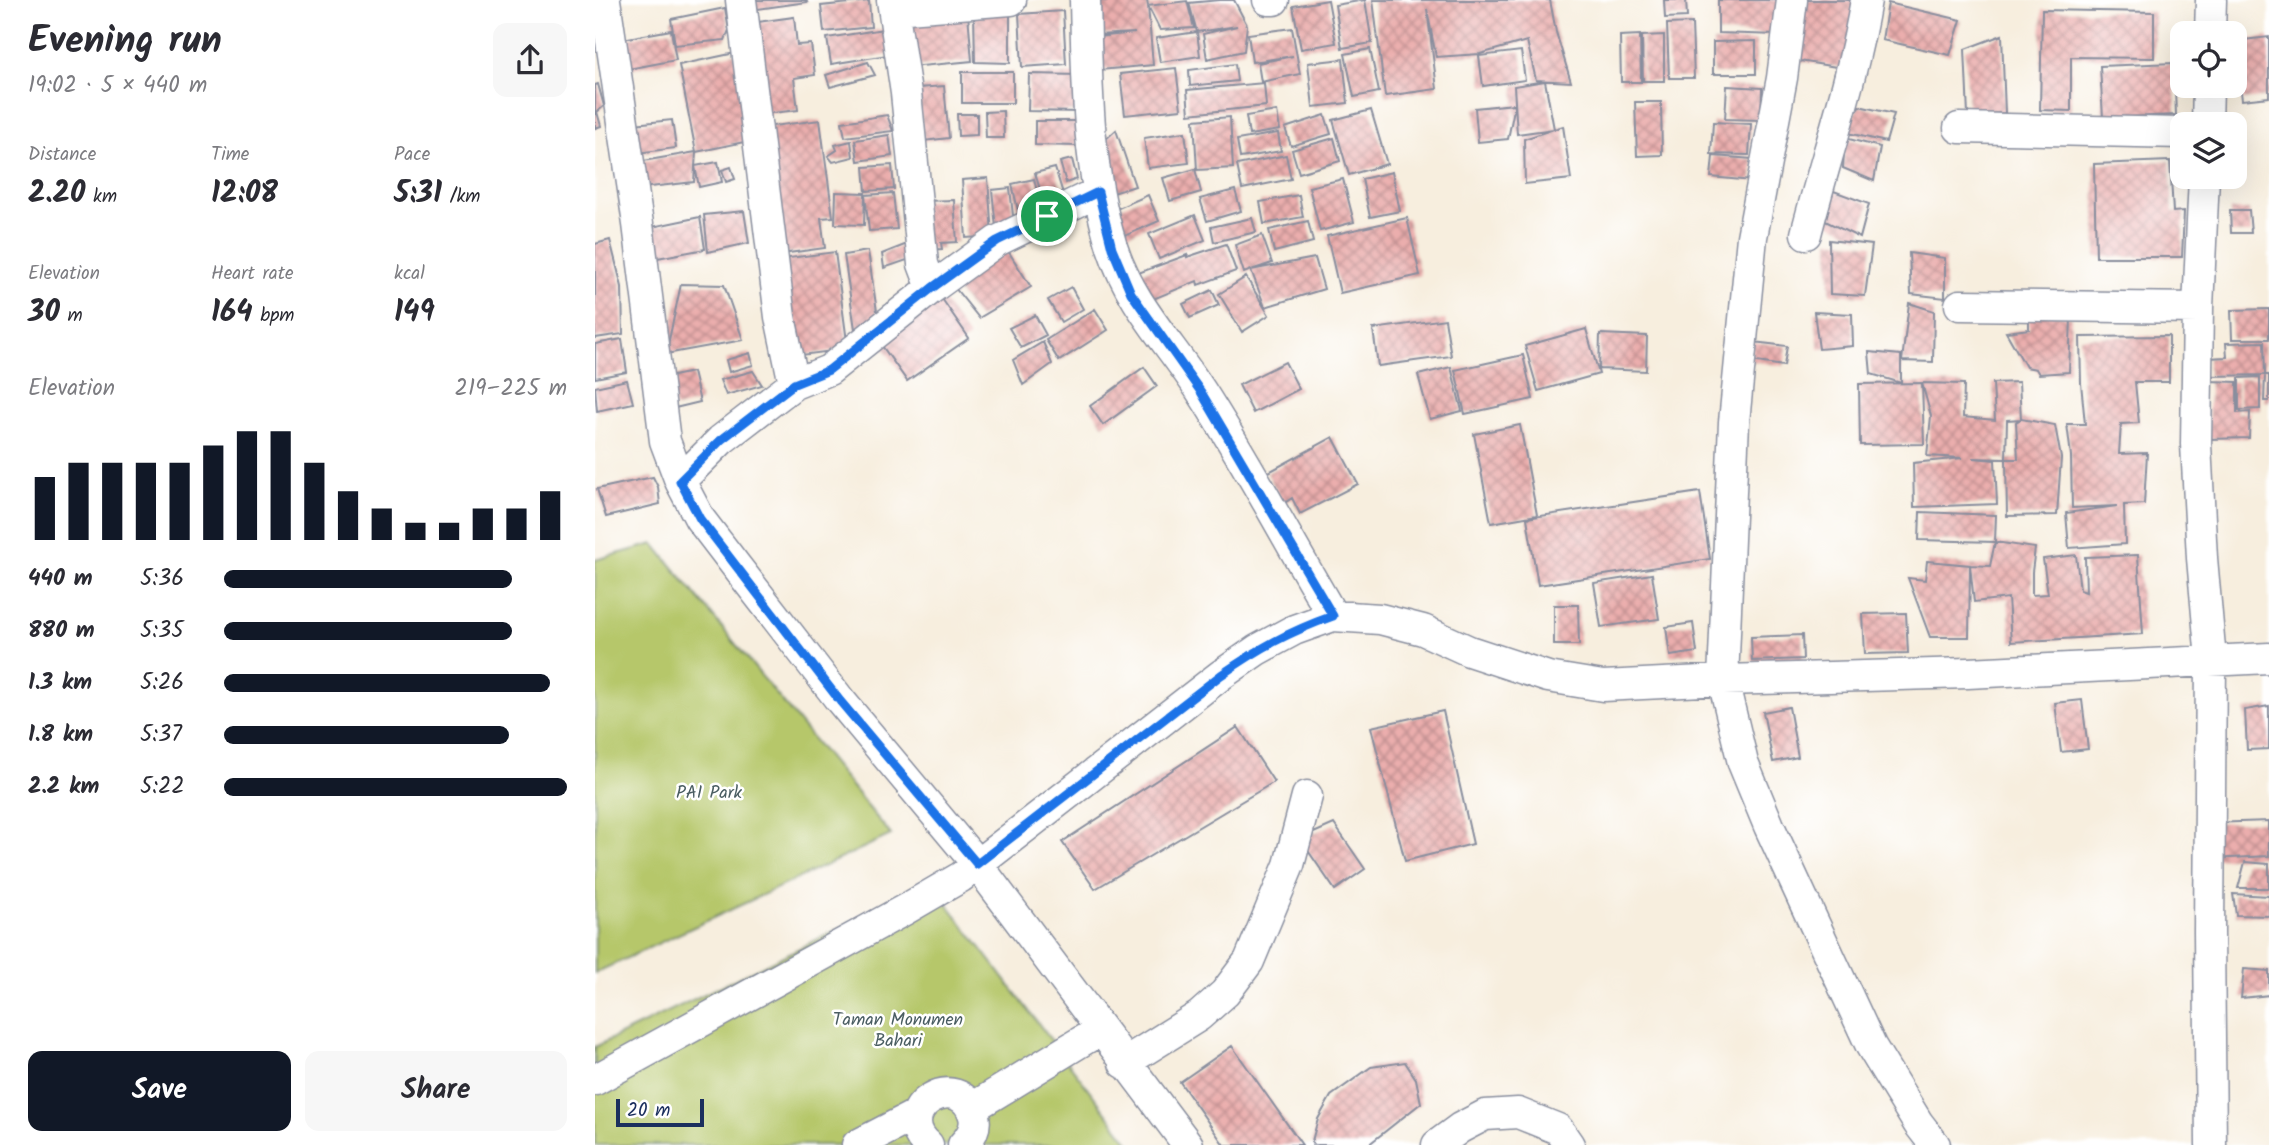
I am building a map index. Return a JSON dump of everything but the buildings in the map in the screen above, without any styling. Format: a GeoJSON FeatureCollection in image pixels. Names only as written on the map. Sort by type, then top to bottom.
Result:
{"type":"FeatureCollection","features":[{"type":"Feature","properties":{"kind":"street"},"geometry":{"type":"LineString","coordinates":[[605,0],[638,224],[665,441],[680,481],[700,519],[840,701],[977,864],[1188,1145]]}},
{"type":"Feature","properties":{"kind":"street"},"geometry":{"type":"LineString","coordinates":[[741,0],[780,317],[794,384]]}},
{"type":"Feature","properties":{"kind":"street"},"geometry":{"type":"LineString","coordinates":[[932,288],[923,264],[906,93],[893,4],[1011,0]]}},
{"type":"Feature","properties":{"kind":"street"},"geometry":{"type":"LineString","coordinates":[[1085,0],[1088,105],[1098,192],[1112,248],[1131,293],[1201,392],[1333,616]]}},
{"type":"Feature","properties":{"kind":"street"},"geometry":{"type":"LineString","coordinates":[[1268,0],[1274,0]]}},
{"type":"Feature","properties":{"kind":"street"},"geometry":{"type":"LineString","coordinates":[[1792,0],[1782,78],[1752,237],[1734,422],[1723,680],[1743,763],[1769,826],[1871,1046],[1918,1123],[1935,1145]]}},
{"type":"Feature","properties":{"kind":"street"},"geometry":{"type":"LineString","coordinates":[[1806,234],[1857,51],[1866,0]]}},
{"type":"Feature","properties":{"kind":"street"},"geometry":{"type":"LineString","coordinates":[[2210,0],[2210,21]]}},
{"type":"Feature","properties":{"kind":"street"},"geometry":{"type":"LineString","coordinates":[[1959,128],[2170,133]]}},
{"type":"Feature","properties":{"kind":"street"},"geometry":{"type":"LineString","coordinates":[[2203,189],[2196,443],[2211,660],[2211,1145]]}},
{"type":"Feature","properties":{"kind":"street"},"geometry":{"type":"LineString","coordinates":[[680,481],[721,440],[794,384],[829,370],[932,288],[997,241],[1098,192]]}},
{"type":"Feature","properties":{"kind":"street"},"geometry":{"type":"LineString","coordinates":[[1960,305],[2198,308]]}},
{"type":"Feature","properties":{"kind":"street"},"geometry":{"type":"LineString","coordinates":[[595,1080],[961,877],[1221,675],[1294,629],[1333,616],[1380,619],[1423,630],[1498,661],[1548,677],[1603,686],[1968,673],[2269,658]]}},
{"type":"Feature","properties":{"kind":"street"},"geometry":{"type":"LineString","coordinates":[[1125,1063],[1199,1016],[1225,993],[1249,961],[1289,865],[1307,796]]}},
{"type":"Feature","properties":{"kind":"street"},"geometry":{"type":"LineString","coordinates":[[971,1108],[1100,1030]]}},
{"type":"Feature","properties":{"kind":"street"},"geometry":{"type":"LineString","coordinates":[[928,1145],[916,1128],[917,1114],[924,1102],[935,1094],[949,1093],[962,1098],[971,1108],[975,1122],[971,1137],[963,1145]]}},
{"type":"Feature","properties":{"kind":"street"},"geometry":{"type":"LineString","coordinates":[[1437,1145],[1460,1128],[1485,1115],[1517,1113],[1558,1129],[1569,1145]]}},
{"type":"Feature","properties":{"kind":"street"},"geometry":{"type":"LineString","coordinates":[[857,1145],[917,1114]]}},
{"type":"Feature","properties":{"kind":"green space","name":"PAI Park"},"geometry":{"type":"Polygon","coordinates":[[[654,544],[891,835],[595,973],[595,560],[654,544]]]}},
{"type":"Feature","properties":{"kind":"green space","name":"Taman Monumen Bahari"},"geometry":{"type":"Polygon","coordinates":[[[932,884],[1131,1145],[595,1145],[595,1047],[932,884]]]}},
{"type":"Feature","properties":{"kind":"route"},"geometry":{"type":"LineString","coordinates":[[1098,192],[1112,248],[1131,293],[1201,392],[1333,616],[1294,629],[1221,675],[977,864],[840,701],[700,519],[680,481],[721,440],[794,384],[829,370],[932,288],[997,241],[1047,216],[1098,192]]}}]}
